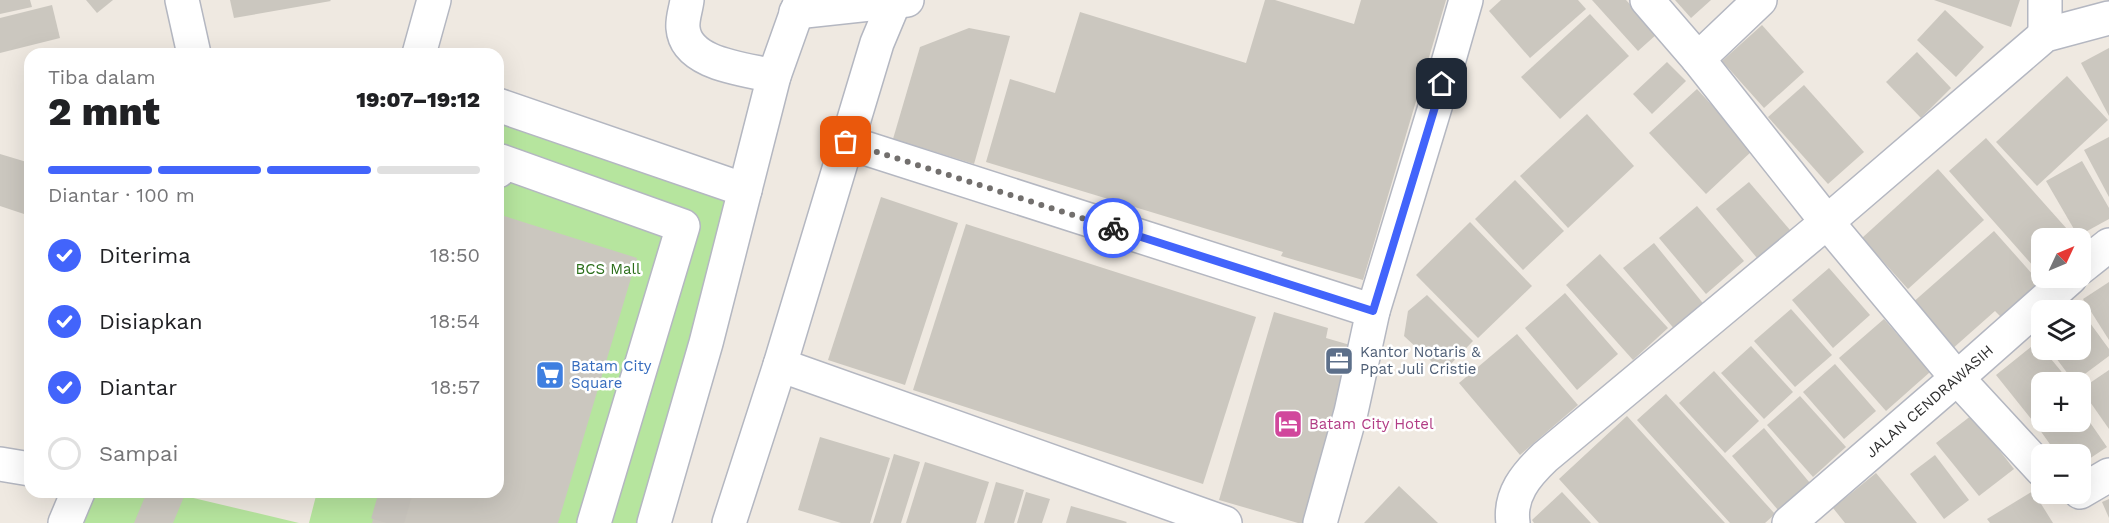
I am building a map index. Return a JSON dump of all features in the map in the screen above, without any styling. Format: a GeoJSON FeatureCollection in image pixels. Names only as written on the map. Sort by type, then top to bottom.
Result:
{"type":"FeatureCollection","features":[{"type":"Feature","properties":{"kind":"street"},"geometry":{"type":"LineString","coordinates":[[182,0],[193,48]]}},
{"type":"Feature","properties":{"kind":"street"},"geometry":{"type":"LineString","coordinates":[[421,48],[434,0]]}},
{"type":"Feature","properties":{"kind":"street"},"geometry":{"type":"LineString","coordinates":[[687,0],[683,28],[691,48],[710,61],[774,76]]}},
{"type":"Feature","properties":{"kind":"street"},"geometry":{"type":"LineString","coordinates":[[1320,523],[1351,412],[1373,311],[1466,0]]}},
{"type":"Feature","properties":{"kind":"street"},"geometry":{"type":"LineString","coordinates":[[1647,0],[1698,59],[1827,222],[1957,378],[2031,458]]}},
{"type":"Feature","properties":{"kind":"street"},"geometry":{"type":"LineString","coordinates":[[1698,59],[1760,0]]}},
{"type":"Feature","properties":{"kind":"street"},"geometry":{"type":"LineString","coordinates":[[2044,0],[2044,34]]}},
{"type":"Feature","properties":{"kind":"street"},"geometry":{"type":"LineString","coordinates":[[654,523],[706,343],[774,76],[798,6],[898,1],[877,43],[780,365],[729,523]]}},
{"type":"Feature","properties":{"kind":"street"},"geometry":{"type":"LineString","coordinates":[[1513,523],[1511,512],[1518,486],[1545,457],[1827,222],[2044,34],[2109,18]]}},
{"type":"Feature","properties":{"kind":"street"},"geometry":{"type":"LineString","coordinates":[[504,107],[745,190]]}},
{"type":"Feature","properties":{"kind":"street"},"geometry":{"type":"LineString","coordinates":[[846,142],[1373,311]]}},
{"type":"Feature","properties":{"kind":"street"},"geometry":{"type":"LineString","coordinates":[[504,166],[706,232],[731,243]]}},
{"type":"Feature","properties":{"kind":"street"},"geometry":{"type":"LineString","coordinates":[[594,523],[683,226]]}},
{"type":"Feature","properties":{"kind":"street"},"geometry":{"type":"LineString","coordinates":[[2091,260],[2109,246]]}},
{"type":"Feature","properties":{"kind":"street","name":"JALAN CENDRAWASIH"},"geometry":{"type":"LineString","coordinates":[[1789,523],[2059,288]]}},
{"type":"Feature","properties":{"kind":"street"},"geometry":{"type":"LineString","coordinates":[[780,365],[1225,523]]}},
{"type":"Feature","properties":{"kind":"street"},"geometry":{"type":"LineString","coordinates":[[0,464],[24,468]]}},
{"type":"Feature","properties":{"kind":"street"},"geometry":{"type":"LineString","coordinates":[[2091,486],[2109,475]]}},
{"type":"Feature","properties":{"kind":"street"},"geometry":{"type":"LineString","coordinates":[[65,523],[75,498]]}},
{"type":"Feature","properties":{"kind":"green space","name":"BCS Mall"},"geometry":{"type":"Polygon","coordinates":[[[504,115],[741,200],[648,523],[309,523],[315,498],[504,498],[504,115]]]}},
{"type":"Feature","properties":{"kind":"green space"},"geometry":{"type":"Polygon","coordinates":[[[80,498],[193,498],[299,523],[69,523],[80,498]]]}},
{"type":"Feature","properties":{"kind":"building"},"geometry":{"type":"Polygon","coordinates":[[[0,0],[30,0],[32,7],[0,14],[0,0]]]}},
{"type":"Feature","properties":{"kind":"building"},"geometry":{"type":"Polygon","coordinates":[[[86,0],[113,0],[97,13],[86,0]]]}},
{"type":"Feature","properties":{"kind":"building"},"geometry":{"type":"Polygon","coordinates":[[[230,0],[330,0],[331,1],[234,18],[230,0]]]}},
{"type":"Feature","properties":{"kind":"building"},"geometry":{"type":"Polygon","coordinates":[[[1265,0],[1275,0],[1354,24],[1361,0],[1446,0],[1363,280],[1281,256],[1283,252],[986,162],[1010,79],[1055,93],[1080,12],[1246,63],[1265,0]]]}},
{"type":"Feature","properties":{"kind":"building"},"geometry":{"type":"Polygon","coordinates":[[[1501,0],[1578,0],[1586,9],[1530,58],[1489,11],[1501,0]]]}},
{"type":"Feature","properties":{"kind":"building"},"geometry":{"type":"Polygon","coordinates":[[[1592,0],[1626,0],[1657,34],[1638,51],[1592,0]]]}},
{"type":"Feature","properties":{"kind":"building"},"geometry":{"type":"Polygon","coordinates":[[[1675,0],[1711,0],[1691,18],[1675,0]]]}},
{"type":"Feature","properties":{"kind":"building"},"geometry":{"type":"Polygon","coordinates":[[[1934,0],[2020,0],[2011,27],[1934,0]]]}},
{"type":"Feature","properties":{"kind":"building"},"geometry":{"type":"Polygon","coordinates":[[[52,5],[60,38],[0,53],[0,18],[52,5]]]}},
{"type":"Feature","properties":{"kind":"building"},"geometry":{"type":"Polygon","coordinates":[[[1945,10],[1984,47],[1956,77],[1917,40],[1945,10]]]}},
{"type":"Feature","properties":{"kind":"building"},"geometry":{"type":"Polygon","coordinates":[[[1590,14],[1629,56],[1560,119],[1521,77],[1590,14]]]}},
{"type":"Feature","properties":{"kind":"building"},"geometry":{"type":"Polygon","coordinates":[[[1762,25],[1804,72],[1764,108],[1722,61],[1762,25]]]}},
{"type":"Feature","properties":{"kind":"building"},"geometry":{"type":"Polygon","coordinates":[[[969,28],[1010,36],[974,164],[893,139],[920,47],[969,28]]]}},
{"type":"Feature","properties":{"kind":"building"},"geometry":{"type":"Polygon","coordinates":[[[2109,48],[2109,116],[2081,63],[2109,48]]]}},
{"type":"Feature","properties":{"kind":"building"},"geometry":{"type":"Polygon","coordinates":[[[1917,52],[1951,88],[1921,118],[1886,82],[1917,52]]]}},
{"type":"Feature","properties":{"kind":"building"},"geometry":{"type":"Polygon","coordinates":[[[1667,62],[1686,81],[1652,114],[1633,94],[1667,62]]]}},
{"type":"Feature","properties":{"kind":"building"},"geometry":{"type":"Polygon","coordinates":[[[2067,76],[2108,120],[2037,186],[1996,142],[2067,76]]]}},
{"type":"Feature","properties":{"kind":"building"},"geometry":{"type":"Polygon","coordinates":[[[1804,85],[1864,152],[1828,184],[1768,117],[1804,85]]]}},
{"type":"Feature","properties":{"kind":"building"},"geometry":{"type":"Polygon","coordinates":[[[1697,89],[1753,150],[1706,194],[1649,133],[1697,89]]]}},
{"type":"Feature","properties":{"kind":"building"},"geometry":{"type":"Polygon","coordinates":[[[1587,114],[1634,166],[1568,228],[1520,176],[1587,114]]]}},
{"type":"Feature","properties":{"kind":"building"},"geometry":{"type":"Polygon","coordinates":[[[2109,137],[2109,197],[2084,150],[2109,137]]]}},
{"type":"Feature","properties":{"kind":"building"},"geometry":{"type":"Polygon","coordinates":[[[1986,138],[2066,228],[2031,228],[2031,264],[1949,171],[1986,138]]]}},
{"type":"Feature","properties":{"kind":"building"},"geometry":{"type":"Polygon","coordinates":[[[0,154],[24,161],[24,214],[0,206],[0,154]]]}},
{"type":"Feature","properties":{"kind":"building"},"geometry":{"type":"Polygon","coordinates":[[[2082,161],[2109,208],[2109,219],[2091,229],[2073,228],[2046,181],[2082,161]]]}},
{"type":"Feature","properties":{"kind":"building"},"geometry":{"type":"Polygon","coordinates":[[[1938,169],[1984,220],[1908,289],[1862,238],[1938,169]]]}},
{"type":"Feature","properties":{"kind":"building"},"geometry":{"type":"Polygon","coordinates":[[[1515,180],[1564,231],[1523,270],[1475,219],[1515,180]]]}},
{"type":"Feature","properties":{"kind":"building"},"geometry":{"type":"Polygon","coordinates":[[[1749,182],[1790,230],[1757,258],[1716,209],[1749,182]]]}},
{"type":"Feature","properties":{"kind":"building"},"geometry":{"type":"Polygon","coordinates":[[[881,197],[958,223],[905,385],[828,360],[881,197]]]}},
{"type":"Feature","properties":{"kind":"building"},"geometry":{"type":"Polygon","coordinates":[[[1697,206],[1744,261],[1706,294],[1659,238],[1697,206]]]}},
{"type":"Feature","properties":{"kind":"building","name":"Batam City Square"},"geometry":{"type":"Polygon","coordinates":[[[504,216],[637,258],[558,523],[372,523],[379,498],[504,498],[504,216]]]}},
{"type":"Feature","properties":{"kind":"building"},"geometry":{"type":"Polygon","coordinates":[[[1470,222],[1532,286],[1478,338],[1416,275],[1470,222]]]}},
{"type":"Feature","properties":{"kind":"building"},"geometry":{"type":"Polygon","coordinates":[[[966,224],[1256,317],[1203,484],[913,390],[966,224]]]}},
{"type":"Feature","properties":{"kind":"building"},"geometry":{"type":"Polygon","coordinates":[[[1994,231],[2031,273],[2031,288],[2041,288],[2004,320],[1995,311],[1951,350],[1911,304],[1994,231]]]}},
{"type":"Feature","properties":{"kind":"building"},"geometry":{"type":"Polygon","coordinates":[[[1654,243],[1706,307],[1676,331],[1623,268],[1654,243]]]}},
{"type":"Feature","properties":{"kind":"building"},"geometry":{"type":"Polygon","coordinates":[[[1600,254],[1668,328],[1633,360],[1566,285],[1600,254]]]}},
{"type":"Feature","properties":{"kind":"building"},"geometry":{"type":"Polygon","coordinates":[[[1829,268],[1870,315],[1833,348],[1792,300],[1829,268]]]}},
{"type":"Feature","properties":{"kind":"building"},"geometry":{"type":"Polygon","coordinates":[[[2109,282],[2109,340],[2091,312],[2091,300],[2083,299],[2109,282]]]}},
{"type":"Feature","properties":{"kind":"building"},"geometry":{"type":"Polygon","coordinates":[[[1565,293],[1618,354],[1577,390],[1525,328],[1565,293]]]}},
{"type":"Feature","properties":{"kind":"building"},"geometry":{"type":"Polygon","coordinates":[[[1427,295],[1473,341],[1443,372],[1404,336],[1408,311],[1427,295]]]}},
{"type":"Feature","properties":{"kind":"building"},"geometry":{"type":"Polygon","coordinates":[[[1791,309],[1832,355],[1795,387],[1754,341],[1791,309]]]}},
{"type":"Feature","properties":{"kind":"building","name":"Batam City Hotel"},"geometry":{"type":"Polygon","coordinates":[[[1274,312],[1328,328],[1326,338],[1357,347],[1306,523],[1298,523],[1219,500],[1274,312]]]}},
{"type":"Feature","properties":{"kind":"building"},"geometry":{"type":"Polygon","coordinates":[[[1884,319],[1930,372],[1886,411],[1839,358],[1884,319]]]}},
{"type":"Feature","properties":{"kind":"building"},"geometry":{"type":"Polygon","coordinates":[[[2091,324],[2109,349],[2109,356],[2087,372],[2066,372],[2058,360],[2091,360],[2091,324]]]}},
{"type":"Feature","properties":{"kind":"building"},"geometry":{"type":"Polygon","coordinates":[[[1517,334],[1578,405],[1520,455],[1459,383],[1517,334]]]}},
{"type":"Feature","properties":{"kind":"building"},"geometry":{"type":"Polygon","coordinates":[[[1751,346],[1793,392],[1764,419],[1721,373],[1751,346]]]}},
{"type":"Feature","properties":{"kind":"building"},"geometry":{"type":"Polygon","coordinates":[[[2031,347],[2031,360],[2052,360],[2062,372],[2031,372],[2031,419],[1996,375],[2031,347]]]}},
{"type":"Feature","properties":{"kind":"building"},"geometry":{"type":"Polygon","coordinates":[[[1835,364],[1876,411],[1844,439],[1803,392],[1835,364]]]}},
{"type":"Feature","properties":{"kind":"building"},"geometry":{"type":"Polygon","coordinates":[[[2109,370],[2109,429],[2091,403],[2091,382],[2109,370]]]}},
{"type":"Feature","properties":{"kind":"building"},"geometry":{"type":"Polygon","coordinates":[[[1714,371],[1759,421],[1725,453],[1679,403],[1714,371]]]}},
{"type":"Feature","properties":{"kind":"building"},"geometry":{"type":"Polygon","coordinates":[[[1666,394],[1775,514],[1765,523],[1730,523],[1637,420],[1666,394]]]}},
{"type":"Feature","properties":{"kind":"building"},"geometry":{"type":"Polygon","coordinates":[[[1800,396],[1846,447],[1813,477],[1767,425],[1800,396]]]}},
{"type":"Feature","properties":{"kind":"building"},"geometry":{"type":"Polygon","coordinates":[[[1972,415],[2014,469],[1979,496],[1936,443],[1972,415]]]}},
{"type":"Feature","properties":{"kind":"building"},"geometry":{"type":"Polygon","coordinates":[[[1627,416],[1725,523],[1599,523],[1559,479],[1627,416]]]}},
{"type":"Feature","properties":{"kind":"building"},"geometry":{"type":"Polygon","coordinates":[[[2091,424],[2107,447],[2091,458],[2091,444],[2050,444],[2041,432],[2091,432],[2091,424]]]}},
{"type":"Feature","properties":{"kind":"building"},"geometry":{"type":"Polygon","coordinates":[[[1764,428],[1810,483],[1778,510],[1732,456],[1764,428]]]}},
{"type":"Feature","properties":{"kind":"building"},"geometry":{"type":"Polygon","coordinates":[[[820,437],[890,458],[870,523],[841,523],[798,510],[820,437]]]}},
{"type":"Feature","properties":{"kind":"building"},"geometry":{"type":"Polygon","coordinates":[[[894,454],[920,462],[901,523],[873,523],[894,454]]]}},
{"type":"Feature","properties":{"kind":"building"},"geometry":{"type":"Polygon","coordinates":[[[1935,455],[1969,500],[1944,519],[1910,474],[1935,455]]]}},
{"type":"Feature","properties":{"kind":"building"},"geometry":{"type":"Polygon","coordinates":[[[925,462],[989,482],[976,523],[906,523],[925,462]]]}},
{"type":"Feature","properties":{"kind":"building"},"geometry":{"type":"Polygon","coordinates":[[[1876,473],[1917,523],[1845,523],[1833,508],[1876,473]]]}},
{"type":"Feature","properties":{"kind":"building"},"geometry":{"type":"Polygon","coordinates":[[[996,482],[1024,490],[1014,523],[984,523],[996,482]]]}},
{"type":"Feature","properties":{"kind":"building"},"geometry":{"type":"Polygon","coordinates":[[[1399,486],[1438,523],[1364,523],[1399,486]]]}},
{"type":"Feature","properties":{"kind":"building"},"geometry":{"type":"Polygon","coordinates":[[[1026,492],[1050,499],[1042,523],[1017,523],[1026,492]]]}},
{"type":"Feature","properties":{"kind":"building"},"geometry":{"type":"Polygon","coordinates":[[[1562,492],[1591,523],[1534,523],[1532,520],[1562,492]]]}},
{"type":"Feature","properties":{"kind":"building"},"geometry":{"type":"Polygon","coordinates":[[[2031,492],[2031,504],[2041,504],[2053,523],[1990,523],[1987,519],[2031,492]]]}},
{"type":"Feature","properties":{"kind":"building"},"geometry":{"type":"Polygon","coordinates":[[[144,498],[183,498],[173,523],[134,523],[144,498]]]}},
{"type":"Feature","properties":{"kind":"building"},"geometry":{"type":"Polygon","coordinates":[[[2109,499],[2109,518],[2102,502],[2109,499]]]}},
{"type":"Feature","properties":{"kind":"building"},"geometry":{"type":"Polygon","coordinates":[[[1071,506],[1127,522],[1066,523],[1071,506]]]}},
{"type":"Feature","properties":{"kind":"tunnel"},"geometry":{"type":"LineString","coordinates":[[387,523],[394,498]]}},
{"type":"Feature","properties":{"kind":"way so far"},"geometry":{"type":"LineString","coordinates":[[846,142],[1113,228]]}},
{"type":"Feature","properties":{"kind":"place","name":"Kantor Notaris & Ppat Juli Cristie"},"geometry":{"type":"Point","coordinates":[1339,361]}},
{"type":"Feature","properties":{"kind":"place","name":"Batam City Square"},"geometry":{"type":"Point","coordinates":[550,375]}},
{"type":"Feature","properties":{"kind":"place","name":"Batam City Hotel"},"geometry":{"type":"Point","coordinates":[1288,424]}},
{"type":"Feature","properties":{"kind":"route"},"geometry":{"type":"LineString","coordinates":[[1113,228],[1373,311],[1442,84]]}}]}
